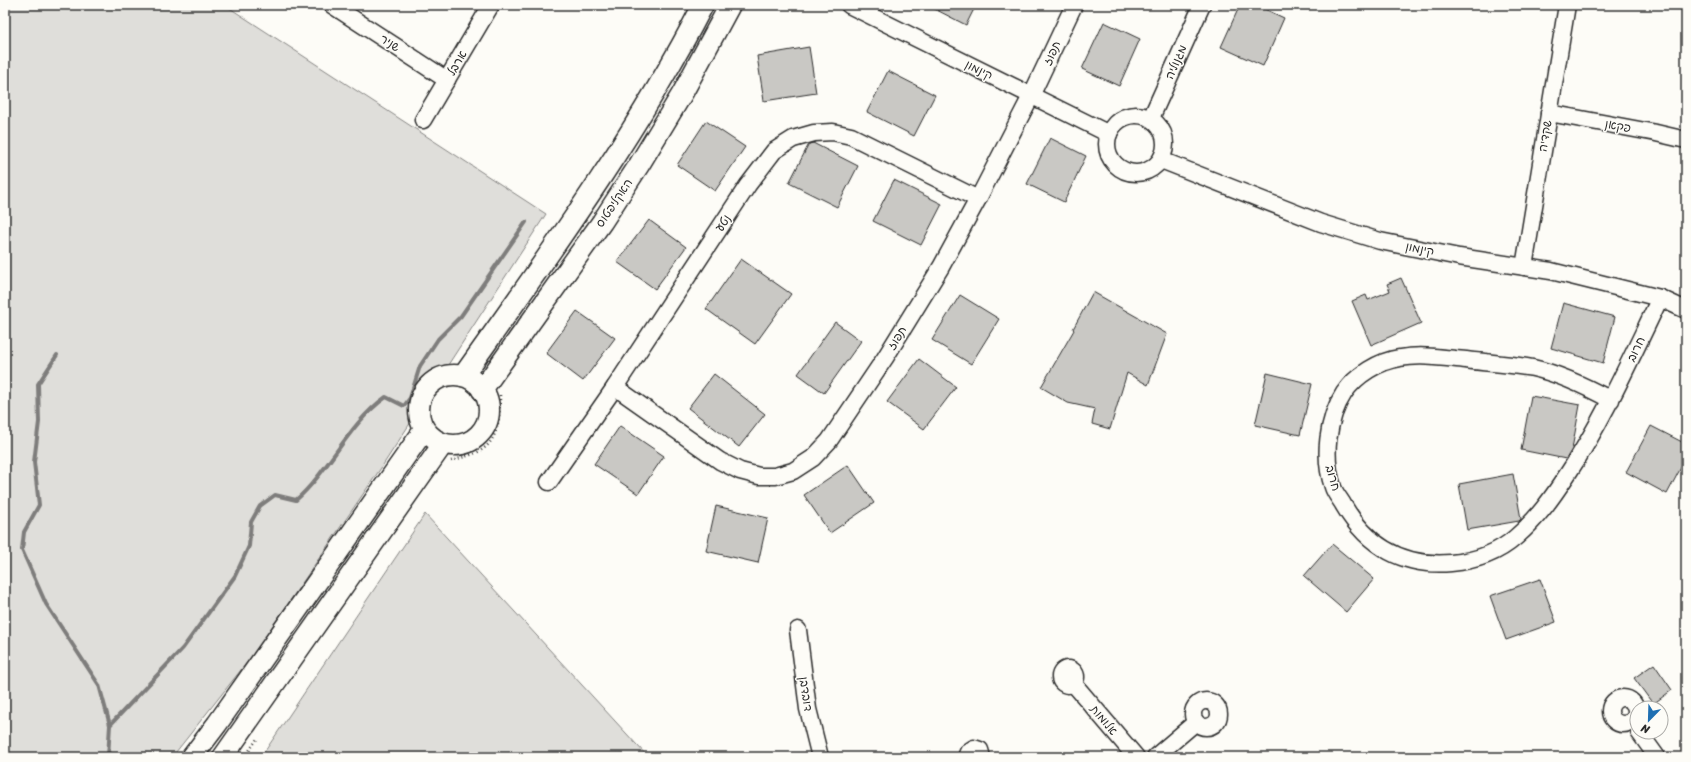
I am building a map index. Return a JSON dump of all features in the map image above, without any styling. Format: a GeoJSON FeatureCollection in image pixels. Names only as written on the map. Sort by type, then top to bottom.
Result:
{"type":"FeatureCollection","features":[{"type":"Feature","properties":{"kind":"main road","name":"האקליפטוס"},"geometry":{"type":"LineString","coordinates":[[463,376],[581,209],[611,163],[657,88],[703,5]]}},
{"type":"Feature","properties":{"kind":"main road","name":"האקליפטוס"},"geometry":{"type":"LineString","coordinates":[[482,390],[595,231],[639,165],[682,94],[730,5]]}},
{"type":"Feature","properties":{"kind":"main road"},"geometry":{"type":"LineString","coordinates":[[443,376],[463,376],[476,383],[482,390],[487,398],[489,414],[486,426],[472,441],[455,446],[443,444],[436,441],[424,430],[419,419],[418,403],[427,387],[436,379],[443,376]]}},
{"type":"Feature","properties":{"kind":"main road"},"geometry":{"type":"LineString","coordinates":[[192,757],[217,724],[424,430]]}},
{"type":"Feature","properties":{"kind":"main road"},"geometry":{"type":"LineString","coordinates":[[223,757],[443,444]]}},
{"type":"Feature","properties":{"kind":"street","name":"שניר"},"geometry":{"type":"LineString","coordinates":[[332,5],[447,80]]}},
{"type":"Feature","properties":{"kind":"street","name":"ארבל"},"geometry":{"type":"LineString","coordinates":[[423,120],[491,5]]}},
{"type":"Feature","properties":{"kind":"street","name":"קינמון"},"geometry":{"type":"LineString","coordinates":[[849,5],[1109,134]]}},
{"type":"Feature","properties":{"kind":"street","name":"תפוז"},"geometry":{"type":"LineString","coordinates":[[615,387],[720,461],[740,471],[759,476],[775,476],[793,471],[813,458],[829,441],[893,345],[941,267],[1031,96],[1074,5]]}},
{"type":"Feature","properties":{"kind":"street","name":"מגנוליה"},"geometry":{"type":"LineString","coordinates":[[1151,118],[1202,5]]}},
{"type":"Feature","properties":{"kind":"street","name":"שקדיה"},"geometry":{"type":"LineString","coordinates":[[1524,267],[1567,5]]}},
{"type":"Feature","properties":{"kind":"street","name":"פקאן"},"geometry":{"type":"LineString","coordinates":[[1549,114],[1656,133],[1686,140]]}},
{"type":"Feature","properties":{"kind":"street"},"geometry":{"type":"LineString","coordinates":[[1134,115],[1151,118],[1158,124],[1163,132],[1166,142],[1165,151],[1161,160],[1155,166],[1140,173],[1124,170],[1111,159],[1107,142],[1109,134],[1113,127],[1126,117],[1134,115]]}},
{"type":"Feature","properties":{"kind":"street","name":"נטע"},"geometry":{"type":"LineString","coordinates":[[549,482],[615,387],[757,174],[774,151],[792,139],[814,133],[833,132],[851,136],[978,199]]}},
{"type":"Feature","properties":{"kind":"street","name":"קינמון"},"geometry":{"type":"LineString","coordinates":[[1161,160],[1321,223],[1373,239],[1458,257],[1558,273],[1660,298],[1686,310]]}},
{"type":"Feature","properties":{"kind":"street","name":"חרוב"},"geometry":{"type":"LineString","coordinates":[[1611,400],[1591,389],[1557,375],[1533,368],[1431,356],[1399,358],[1377,365],[1358,378],[1344,392],[1334,414],[1327,442],[1328,465],[1333,488],[1350,517],[1365,534],[1386,550],[1406,560],[1435,565],[1464,562],[1488,556],[1515,538],[1547,505],[1588,443],[1611,400],[1660,298]]}},
{"type":"Feature","properties":{"kind":"street","name":"דובדבן"},"geometry":{"type":"LineString","coordinates":[[798,630],[808,709],[820,757]]}},
{"type":"Feature","properties":{"kind":"street","name":"אלומות"},"geometry":{"type":"LineString","coordinates":[[1073,683],[1136,757]]}},
{"type":"Feature","properties":{"kind":"street"},"geometry":{"type":"LineString","coordinates":[[1154,757],[1196,722]]}},
{"type":"Feature","properties":{"kind":"street"},"geometry":{"type":"LineString","coordinates":[[1645,740],[1657,757]]}},
{"type":"Feature","properties":{"kind":"street"},"geometry":{"type":"LineString","coordinates":[[966,757],[968,752],[974,748],[980,750],[982,757]]}},
{"type":"Feature","properties":{"kind":"shaded area"},"geometry":{"type":"Polygon","coordinates":[[[5,5],[225,5],[546,214],[383,465],[252,656],[172,757],[5,757],[5,5]]]}},
{"type":"Feature","properties":{"kind":"shaded area"},"geometry":{"type":"Polygon","coordinates":[[[425,514],[648,757],[261,757],[425,514]]]}},
{"type":"Feature","properties":{"kind":"building"},"geometry":{"type":"Polygon","coordinates":[[[927,5],[976,5],[966,25],[927,5]]]}},
{"type":"Feature","properties":{"kind":"building"},"geometry":{"type":"Polygon","coordinates":[[[1240,5],[1256,5],[1284,18],[1263,66],[1221,47],[1240,5]]]}},
{"type":"Feature","properties":{"kind":"building"},"geometry":{"type":"Polygon","coordinates":[[[1104,22],[1140,39],[1119,86],[1082,69],[1104,22]]]}},
{"type":"Feature","properties":{"kind":"building"},"geometry":{"type":"Polygon","coordinates":[[[809,47],[816,93],[764,101],[757,56],[809,47]]]}},
{"type":"Feature","properties":{"kind":"building"},"geometry":{"type":"Polygon","coordinates":[[[888,71],[935,95],[914,136],[867,112],[888,71]]]}},
{"type":"Feature","properties":{"kind":"building"},"geometry":{"type":"Polygon","coordinates":[[[706,121],[745,147],[715,191],[677,165],[706,121]]]}},
{"type":"Feature","properties":{"kind":"building"},"geometry":{"type":"Polygon","coordinates":[[[1050,138],[1086,156],[1064,202],[1027,184],[1050,138]]]}},
{"type":"Feature","properties":{"kind":"building"},"geometry":{"type":"Polygon","coordinates":[[[813,143],[858,166],[837,207],[789,183],[809,144],[813,143]]]}},
{"type":"Feature","properties":{"kind":"building"},"geometry":{"type":"Polygon","coordinates":[[[894,180],[942,204],[921,245],[873,221],[894,180]]]}},
{"type":"Feature","properties":{"kind":"building"},"geometry":{"type":"Polygon","coordinates":[[[649,220],[686,247],[655,289],[617,262],[649,220]]]}},
{"type":"Feature","properties":{"kind":"building"},"geometry":{"type":"Polygon","coordinates":[[[741,259],[791,294],[755,344],[706,309],[741,259]]]}},
{"type":"Feature","properties":{"kind":"building"},"geometry":{"type":"Polygon","coordinates":[[[1401,278],[1421,323],[1371,345],[1352,301],[1366,295],[1368,300],[1390,291],[1387,284],[1401,278]]]}},
{"type":"Feature","properties":{"kind":"building"},"geometry":{"type":"Polygon","coordinates":[[[1093,292],[1167,334],[1148,385],[1127,373],[1110,429],[1092,424],[1095,409],[1068,403],[1041,387],[1074,330],[1073,329],[1093,292]]]}},
{"type":"Feature","properties":{"kind":"building"},"geometry":{"type":"Polygon","coordinates":[[[960,295],[999,319],[971,364],[932,340],[960,295]]]}},
{"type":"Feature","properties":{"kind":"building"},"geometry":{"type":"Polygon","coordinates":[[[1563,303],[1615,317],[1603,363],[1551,348],[1563,303]]]}},
{"type":"Feature","properties":{"kind":"building"},"geometry":{"type":"Polygon","coordinates":[[[577,311],[615,338],[583,381],[546,353],[577,311]]]}},
{"type":"Feature","properties":{"kind":"building"},"geometry":{"type":"Polygon","coordinates":[[[835,322],[861,341],[824,393],[798,374],[835,322]]]}},
{"type":"Feature","properties":{"kind":"building"},"geometry":{"type":"Polygon","coordinates":[[[919,359],[956,387],[924,429],[887,402],[919,359]]]}},
{"type":"Feature","properties":{"kind":"building"},"geometry":{"type":"Polygon","coordinates":[[[1267,373],[1312,384],[1300,435],[1255,425],[1267,373]]]}},
{"type":"Feature","properties":{"kind":"building"},"geometry":{"type":"Polygon","coordinates":[[[714,374],[765,414],[739,447],[688,408],[714,374]]]}},
{"type":"Feature","properties":{"kind":"building"},"geometry":{"type":"Polygon","coordinates":[[[1531,396],[1580,405],[1572,449],[1566,459],[1521,450],[1531,396]]]}},
{"type":"Feature","properties":{"kind":"building"},"geometry":{"type":"Polygon","coordinates":[[[620,426],[664,456],[638,494],[594,464],[620,426]]]}},
{"type":"Feature","properties":{"kind":"building"},"geometry":{"type":"Polygon","coordinates":[[[1651,426],[1686,444],[1686,458],[1667,494],[1626,472],[1651,426]]]}},
{"type":"Feature","properties":{"kind":"building"},"geometry":{"type":"Polygon","coordinates":[[[848,465],[874,503],[830,533],[804,495],[848,465]]]}},
{"type":"Feature","properties":{"kind":"building"},"geometry":{"type":"Polygon","coordinates":[[[1513,474],[1521,519],[1519,521],[1467,530],[1459,484],[1513,474]]]}},
{"type":"Feature","properties":{"kind":"building"},"geometry":{"type":"Polygon","coordinates":[[[716,506],[768,518],[758,563],[706,551],[716,506]]]}},
{"type":"Feature","properties":{"kind":"building"},"geometry":{"type":"Polygon","coordinates":[[[1332,544],[1374,579],[1346,612],[1304,576],[1332,544]]]}},
{"type":"Feature","properties":{"kind":"building"},"geometry":{"type":"Polygon","coordinates":[[[1540,579],[1556,622],[1506,640],[1490,596],[1540,579]]]}},
{"type":"Feature","properties":{"kind":"building"},"geometry":{"type":"Polygon","coordinates":[[[1654,664],[1672,690],[1658,700],[1650,700],[1634,678],[1654,664]]]}},
{"type":"Feature","properties":{"kind":"waterway"},"geometry":{"type":"LineString","coordinates":[[110,725],[183,648],[235,576],[249,546],[251,522],[260,506],[275,495],[296,500],[319,475],[361,420],[386,397],[404,406],[410,398],[420,366],[438,339],[461,316],[526,222]]}},
{"type":"Feature","properties":{"kind":"waterway"},"geometry":{"type":"LineString","coordinates":[[57,355],[38,384],[39,422],[34,462],[39,505],[24,532],[22,550],[46,604],[99,685],[110,725],[108,757]]}}]}
